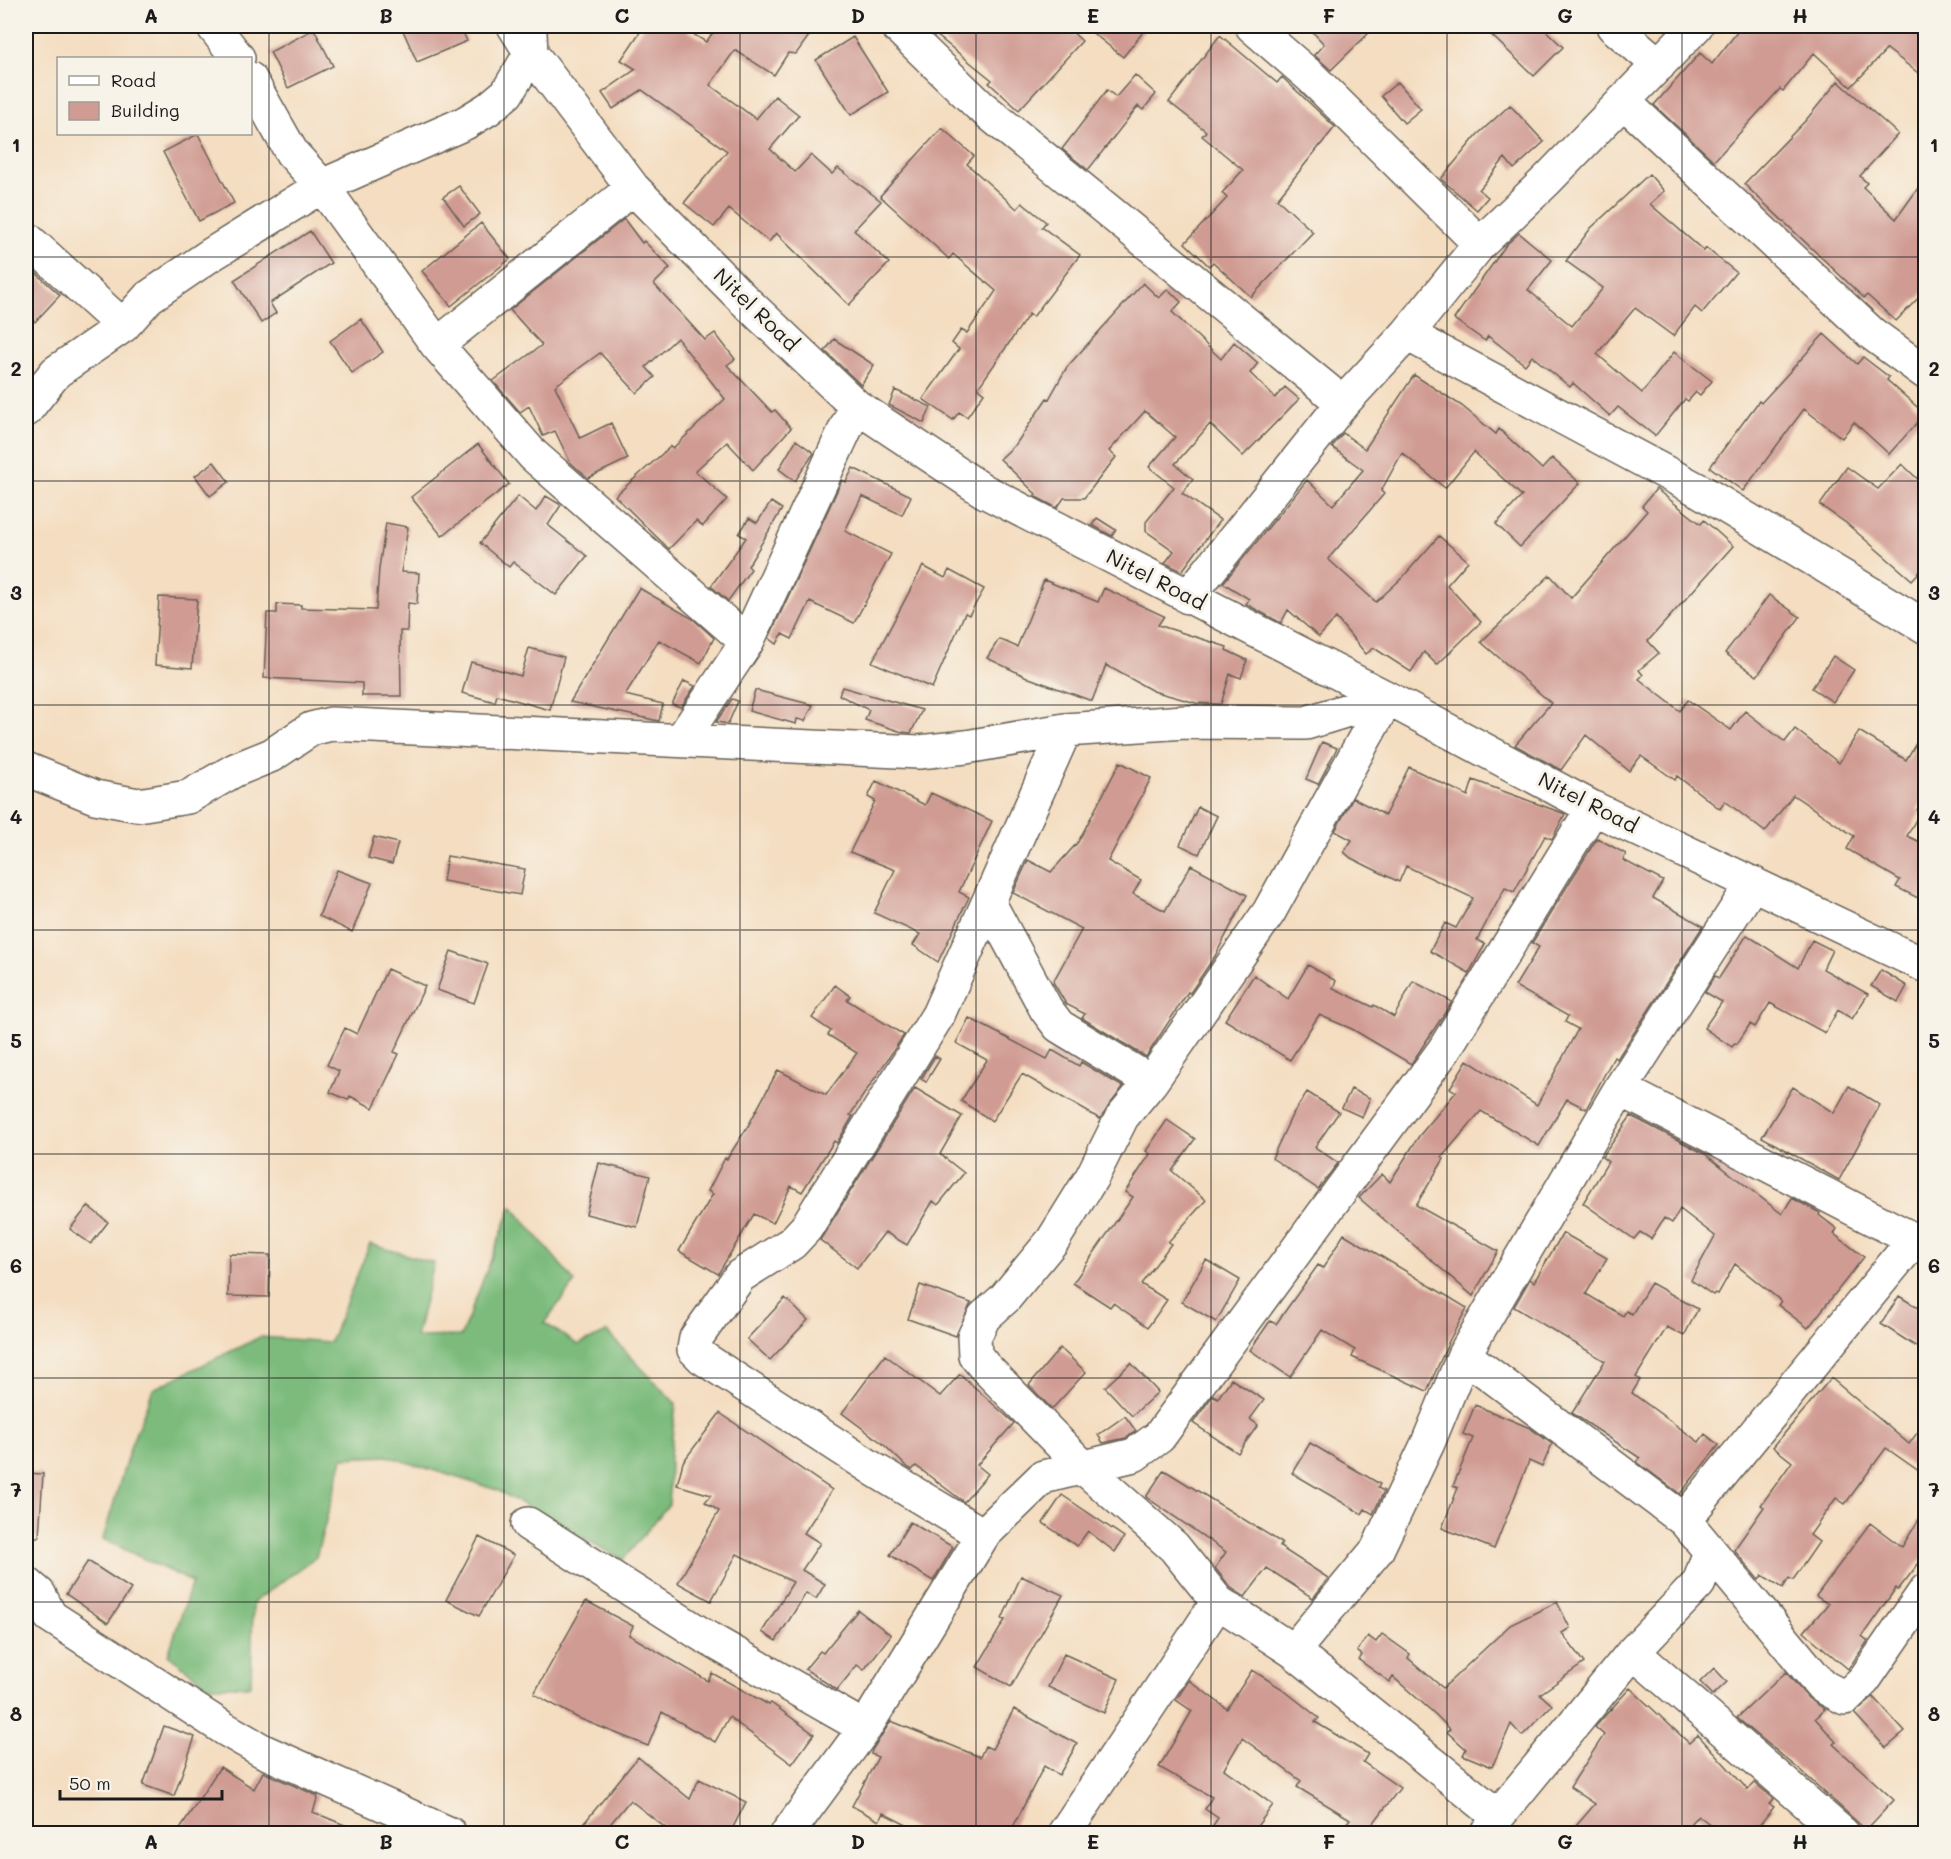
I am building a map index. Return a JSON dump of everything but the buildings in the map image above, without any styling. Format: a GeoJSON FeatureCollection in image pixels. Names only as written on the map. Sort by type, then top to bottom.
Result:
{"type":"FeatureCollection","features":[{"type":"Feature","properties":{"kind":"street"},"geometry":{"type":"LineString","coordinates":[[213,26],[237,57]]}},
{"type":"Feature","properties":{"kind":"street","name":"Nitel Road"},"geometry":{"type":"LineString","coordinates":[[514,26],[530,39],[633,188],[741,297],[856,406],[984,491],[1387,698],[1593,808],[1926,966]]}},
{"type":"Feature","properties":{"kind":"street"},"geometry":{"type":"LineString","coordinates":[[897,26],[979,105],[1343,403]]}},
{"type":"Feature","properties":{"kind":"street"},"geometry":{"type":"LineString","coordinates":[[1252,26],[1311,77],[1480,244]]}},
{"type":"Feature","properties":{"kind":"street"},"geometry":{"type":"LineString","coordinates":[[1612,26],[1659,65]]}},
{"type":"Feature","properties":{"kind":"street"},"geometry":{"type":"LineString","coordinates":[[1188,597],[1343,403],[1407,334],[1480,244],[1696,26]]}},
{"type":"Feature","properties":{"kind":"street"},"geometry":{"type":"LineString","coordinates":[[26,410],[56,372],[123,326],[149,297],[322,186],[465,123],[488,109],[507,93],[530,39]]}},
{"type":"Feature","properties":{"kind":"street"},"geometry":{"type":"LineString","coordinates":[[252,83],[292,153],[322,186],[437,345],[533,455],[747,642]]}},
{"type":"Feature","properties":{"kind":"street"},"geometry":{"type":"LineString","coordinates":[[1623,101],[1871,333],[1926,373]]}},
{"type":"Feature","properties":{"kind":"street"},"geometry":{"type":"LineString","coordinates":[[437,345],[633,188]]}},
{"type":"Feature","properties":{"kind":"street"},"geometry":{"type":"LineString","coordinates":[[26,238],[123,326]]}},
{"type":"Feature","properties":{"kind":"street"},"geometry":{"type":"LineString","coordinates":[[1407,334],[1702,492],[1926,627]]}},
{"type":"Feature","properties":{"kind":"street"},"geometry":{"type":"LineString","coordinates":[[682,739],[747,642],[856,406]]}},
{"type":"Feature","properties":{"kind":"street"},"geometry":{"type":"LineString","coordinates":[[26,769],[95,797],[138,806],[188,796],[235,770],[272,755],[311,729],[331,724],[919,752],[966,747],[1065,730],[1185,722],[1306,723],[1387,698]]}},
{"type":"Feature","properties":{"kind":"street"},"geometry":{"type":"LineString","coordinates":[[1387,698],[1269,912],[1151,1082],[1122,1117],[1092,1178],[1053,1240],[1005,1298],[984,1317],[974,1337],[975,1354],[1082,1466],[1173,1547],[1218,1602],[1293,1652],[1492,1825],[1633,1652],[1699,1583],[1710,1551]]}},
{"type":"Feature","properties":{"kind":"street"},"geometry":{"type":"LineString","coordinates":[[983,1535],[875,1470],[703,1358],[694,1349],[696,1338],[740,1275],[792,1243],[806,1228],[938,1015],[1065,730]]}},
{"type":"Feature","properties":{"kind":"street"},"geometry":{"type":"LineString","coordinates":[[787,1833],[865,1728],[983,1535],[1043,1477],[1134,1455],[1159,1437],[1444,1050],[1593,808]]}},
{"type":"Feature","properties":{"kind":"street"},"geometry":{"type":"LineString","coordinates":[[1293,1652],[1377,1550],[1428,1443],[1464,1355],[1620,1089],[1753,883]]}},
{"type":"Feature","properties":{"kind":"street"},"geometry":{"type":"LineString","coordinates":[[988,903],[1046,1009],[1059,1026],[1151,1082]]}},
{"type":"Feature","properties":{"kind":"street"},"geometry":{"type":"LineString","coordinates":[[1620,1089],[1920,1243],[1684,1520]]}},
{"type":"Feature","properties":{"kind":"street"},"geometry":{"type":"LineString","coordinates":[[1464,1355],[1684,1520],[1822,1686],[1845,1698],[1864,1680],[1926,1590]]}},
{"type":"Feature","properties":{"kind":"street"},"geometry":{"type":"LineString","coordinates":[[528,1524],[704,1636],[865,1728]]}},
{"type":"Feature","properties":{"kind":"street"},"geometry":{"type":"LineString","coordinates":[[26,1583],[39,1593],[50,1616],[225,1730],[264,1750],[450,1833]]}},
{"type":"Feature","properties":{"kind":"street"},"geometry":{"type":"LineString","coordinates":[[1070,1832],[1218,1602]]}},
{"type":"Feature","properties":{"kind":"street"},"geometry":{"type":"LineString","coordinates":[[1633,1652],[1843,1833]]}},
{"type":"Feature","properties":{"kind":"green space"},"geometry":{"type":"Polygon","coordinates":[[[512,1206],[575,1282],[544,1323],[578,1345],[607,1332],[676,1404],[670,1455],[669,1504],[623,1560],[497,1490],[387,1456],[343,1458],[316,1557],[253,1603],[251,1686],[208,1686],[168,1655],[192,1582],[103,1539],[131,1445],[153,1389],[260,1337],[330,1342],[370,1244],[434,1263],[416,1337],[461,1336],[512,1206]]]}}]}
